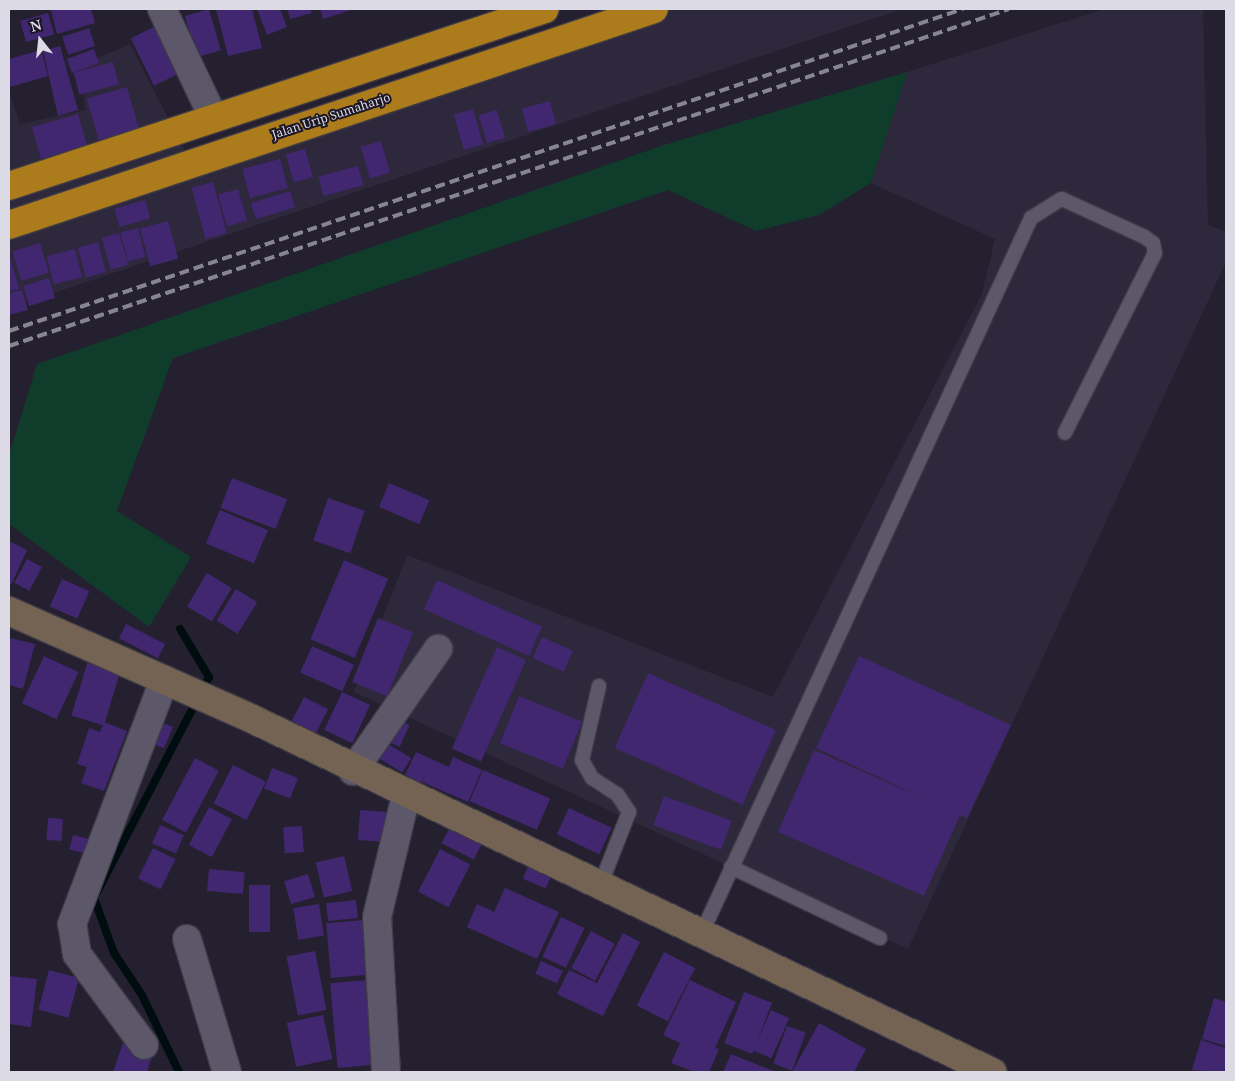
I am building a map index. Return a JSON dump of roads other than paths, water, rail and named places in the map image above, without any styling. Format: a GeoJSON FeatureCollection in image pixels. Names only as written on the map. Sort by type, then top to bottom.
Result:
{"type":"FeatureCollection","features":[{"type":"Feature","properties":{"kind":"highway"},"geometry":{"type":"LineString","coordinates":[[9,186],[213,117],[545,9]]}},
{"type":"Feature","properties":{"kind":"highway","name":"Jalan Urip Sumaharjo"},"geometry":{"type":"LineString","coordinates":[[9,225],[654,9]]}},
{"type":"Feature","properties":{"kind":"street"},"geometry":{"type":"LineString","coordinates":[[162,9],[213,117]]}},
{"type":"Feature","properties":{"kind":"street"},"geometry":{"type":"LineString","coordinates":[[9,611],[200,696],[353,771],[406,794],[600,886],[700,937],[992,1072]]}},
{"type":"Feature","properties":{"kind":"street"},"geometry":{"type":"LineString","coordinates":[[353,771],[438,649]]}},
{"type":"Feature","properties":{"kind":"street"},"geometry":{"type":"LineString","coordinates":[[144,1045],[77,954],[72,924],[164,680]]}},
{"type":"Feature","properties":{"kind":"street"},"geometry":{"type":"LineString","coordinates":[[386,1072],[377,917],[406,794]]}},
{"type":"Feature","properties":{"kind":"street"},"geometry":{"type":"LineString","coordinates":[[187,939],[227,1072]]}},
{"type":"Feature","properties":{"kind":"lane"},"geometry":{"type":"LineString","coordinates":[[700,937],[1031,218],[1062,199],[1144,236],[1153,243],[1155,253],[1065,433]]}},
{"type":"Feature","properties":{"kind":"lane"},"geometry":{"type":"LineString","coordinates":[[599,686],[582,760],[592,778],[618,794],[630,812],[600,886]]}},
{"type":"Feature","properties":{"kind":"lane"},"geometry":{"type":"LineString","coordinates":[[732,867],[880,938]]}},
{"type":"Feature","properties":{"kind":"waterway"},"geometry":{"type":"LineString","coordinates":[[179,1072],[142,995],[114,953],[94,898],[209,677],[180,629]]}},
{"type":"Feature","properties":{"kind":"railway"},"geometry":{"type":"LineString","coordinates":[[9,331],[963,9]]}},
{"type":"Feature","properties":{"kind":"railway"},"geometry":{"type":"LineString","coordinates":[[9,346],[1009,9]]}}]}
